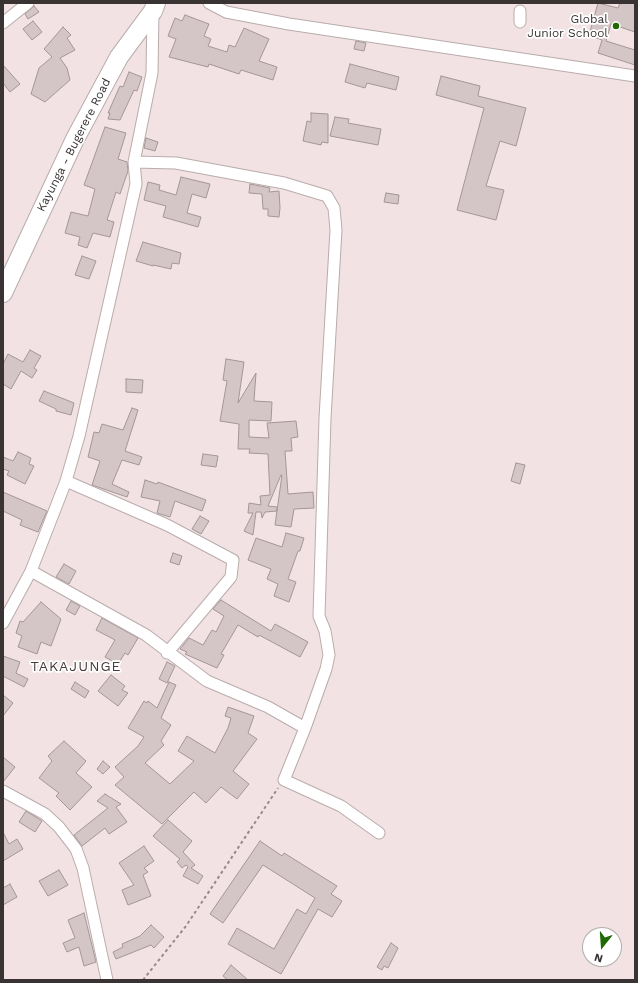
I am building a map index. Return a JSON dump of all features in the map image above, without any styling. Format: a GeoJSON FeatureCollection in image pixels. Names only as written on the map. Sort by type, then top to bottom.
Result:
{"type":"FeatureCollection","features":[{"type":"Feature","properties":{"kind":"main road","name":"Kayunga - Bugerere Road"},"geometry":{"type":"LineString","coordinates":[[3,293],[75,139],[120,56],[153,6]]}},
{"type":"Feature","properties":{"kind":"street"},"geometry":{"type":"LineString","coordinates":[[3,23],[28,3]]}},
{"type":"Feature","properties":{"kind":"street"},"geometry":{"type":"LineString","coordinates":[[209,3],[226,12],[289,24],[635,76]]}},
{"type":"Feature","properties":{"kind":"street"},"geometry":{"type":"LineString","coordinates":[[3,623],[31,571],[66,481],[79,436],[136,184],[134,162],[152,73],[153,6]]}},
{"type":"Feature","properties":{"kind":"street"},"geometry":{"type":"LineString","coordinates":[[134,162],[176,163],[284,183],[326,196],[334,208],[336,230],[326,418],[319,616],[325,631],[329,655],[326,669],[305,728],[284,780],[341,806],[379,833]]}},
{"type":"Feature","properties":{"kind":"street"},"geometry":{"type":"LineString","coordinates":[[66,481],[167,525],[233,560],[231,576],[167,653]]}},
{"type":"Feature","properties":{"kind":"street"},"geometry":{"type":"LineString","coordinates":[[31,571],[140,631],[167,653],[207,681],[268,707],[305,728]]}},
{"type":"Feature","properties":{"kind":"street"},"geometry":{"type":"LineString","coordinates":[[3,791],[45,814],[59,827],[76,849],[83,868],[107,980]]}},
{"type":"Feature","properties":{"kind":"path"},"geometry":{"type":"LineString","coordinates":[[143,980],[186,926],[284,780]]}},
{"type":"Feature","properties":{"kind":"building"},"geometry":{"type":"Polygon","coordinates":[[[598,3],[618,8],[620,3],[635,3],[635,32],[611,24],[606,41],[635,50],[635,65],[598,53],[602,40],[589,35],[598,3]]]}},
{"type":"Feature","properties":{"kind":"building"},"geometry":{"type":"Polygon","coordinates":[[[34,6],[39,12],[28,19],[25,14],[34,6]]]}},
{"type":"Feature","properties":{"kind":"building"},"geometry":{"type":"Polygon","coordinates":[[[185,15],[209,24],[204,36],[211,39],[208,46],[227,52],[229,45],[235,47],[244,28],[269,39],[259,61],[277,67],[273,80],[241,70],[239,74],[209,64],[208,67],[169,57],[176,39],[168,36],[175,18],[182,21],[185,15]]]}},
{"type":"Feature","properties":{"kind":"building"},"geometry":{"type":"Polygon","coordinates":[[[33,21],[42,32],[32,40],[23,29],[33,21]]]}},
{"type":"Feature","properties":{"kind":"building"},"geometry":{"type":"Polygon","coordinates":[[[63,27],[71,35],[67,38],[75,50],[60,58],[67,68],[70,80],[45,102],[31,94],[39,68],[52,57],[44,49],[63,27]]]}},
{"type":"Feature","properties":{"kind":"building"},"geometry":{"type":"Polygon","coordinates":[[[356,41],[366,43],[364,51],[354,49],[356,41]]]}},
{"type":"Feature","properties":{"kind":"building"},"geometry":{"type":"Polygon","coordinates":[[[350,64],[399,77],[396,90],[367,83],[365,88],[345,82],[350,64]]]}},
{"type":"Feature","properties":{"kind":"building"},"geometry":{"type":"Polygon","coordinates":[[[3,65],[20,84],[10,92],[3,83],[3,65]]]}},
{"type":"Feature","properties":{"kind":"building"},"geometry":{"type":"Polygon","coordinates":[[[129,72],[142,77],[137,91],[134,90],[120,120],[108,119],[110,113],[108,113],[120,86],[123,87],[129,72]]]}},
{"type":"Feature","properties":{"kind":"building"},"geometry":{"type":"Polygon","coordinates":[[[441,76],[480,86],[478,96],[526,108],[516,146],[500,141],[486,186],[504,190],[496,220],[457,210],[484,108],[436,95],[441,76]]]}},
{"type":"Feature","properties":{"kind":"building"},"geometry":{"type":"Polygon","coordinates":[[[311,113],[328,114],[328,143],[322,142],[321,145],[303,141],[307,121],[311,122],[311,113]]]}},
{"type":"Feature","properties":{"kind":"building"},"geometry":{"type":"Polygon","coordinates":[[[335,117],[349,119],[348,123],[381,129],[378,145],[330,136],[335,117]]]}},
{"type":"Feature","properties":{"kind":"building"},"geometry":{"type":"Polygon","coordinates":[[[105,127],[126,133],[118,159],[127,162],[128,171],[120,194],[116,192],[107,220],[114,222],[110,237],[93,233],[87,248],[78,245],[80,237],[65,233],[71,212],[88,216],[95,189],[84,185],[105,127]]]}},
{"type":"Feature","properties":{"kind":"building"},"geometry":{"type":"Polygon","coordinates":[[[146,138],[158,142],[155,151],[144,148],[146,138]]]}},
{"type":"Feature","properties":{"kind":"building"},"geometry":{"type":"Polygon","coordinates":[[[181,177],[210,184],[206,198],[192,194],[187,213],[201,217],[198,227],[163,217],[166,206],[144,200],[148,182],[160,185],[159,190],[176,195],[181,177]]]}},
{"type":"Feature","properties":{"kind":"building"},"geometry":{"type":"Polygon","coordinates":[[[250,184],[270,188],[269,192],[279,191],[279,217],[268,216],[268,209],[263,209],[262,194],[249,193],[250,184]]]}},
{"type":"Feature","properties":{"kind":"building"},"geometry":{"type":"Polygon","coordinates":[[[386,193],[399,195],[398,204],[384,202],[386,193]]]}},
{"type":"Feature","properties":{"kind":"building"},"geometry":{"type":"Polygon","coordinates":[[[143,242],[181,253],[179,264],[172,263],[171,269],[136,261],[143,242]]]}},
{"type":"Feature","properties":{"kind":"building"},"geometry":{"type":"Polygon","coordinates":[[[82,256],[96,261],[89,279],[75,275],[82,256]]]}},
{"type":"Feature","properties":{"kind":"building"},"geometry":{"type":"Polygon","coordinates":[[[30,350],[41,356],[34,368],[37,370],[32,378],[21,371],[11,389],[3,384],[3,364],[8,354],[23,362],[30,350]]]}},
{"type":"Feature","properties":{"kind":"building"},"geometry":{"type":"Polygon","coordinates":[[[226,359],[244,362],[238,403],[256,373],[254,401],[272,402],[271,421],[249,420],[249,437],[269,438],[267,423],[296,421],[298,437],[291,438],[292,451],[285,451],[288,494],[313,492],[314,508],[294,509],[291,527],[275,525],[277,511],[265,512],[262,518],[261,512],[256,512],[253,535],[244,531],[253,513],[248,513],[249,503],[261,505],[260,496],[270,495],[268,454],[249,453],[250,449],[238,449],[239,424],[220,421],[227,381],[223,380],[226,359]],[[282,475],[268,506],[277,507],[277,511],[282,475]]]}},
{"type":"Feature","properties":{"kind":"building"},"geometry":{"type":"Polygon","coordinates":[[[126,379],[143,380],[142,393],[126,392],[126,379]]]}},
{"type":"Feature","properties":{"kind":"building"},"geometry":{"type":"Polygon","coordinates":[[[44,391],[74,403],[71,415],[56,411],[56,409],[39,401],[44,391]]]}},
{"type":"Feature","properties":{"kind":"building"},"geometry":{"type":"Polygon","coordinates":[[[132,408],[138,410],[125,451],[142,457],[139,465],[122,460],[112,484],[129,492],[127,497],[92,485],[100,461],[88,457],[94,432],[99,433],[102,424],[123,430],[132,408]]]}},
{"type":"Feature","properties":{"kind":"building"},"geometry":{"type":"Polygon","coordinates":[[[18,452],[31,458],[29,464],[34,466],[25,484],[7,475],[9,471],[3,469],[3,457],[13,461],[18,452]]]}},
{"type":"Feature","properties":{"kind":"building"},"geometry":{"type":"Polygon","coordinates":[[[203,454],[218,456],[216,467],[201,465],[203,454]]]}},
{"type":"Feature","properties":{"kind":"building"},"geometry":{"type":"Polygon","coordinates":[[[516,463],[525,465],[520,484],[511,481],[516,463]]]}},
{"type":"Feature","properties":{"kind":"building"},"geometry":{"type":"Polygon","coordinates":[[[145,480],[157,484],[158,482],[206,500],[202,511],[175,501],[170,517],[157,513],[160,501],[141,497],[145,480]]]}},
{"type":"Feature","properties":{"kind":"building"},"geometry":{"type":"Polygon","coordinates":[[[3,492],[47,511],[38,532],[20,525],[22,520],[3,511],[3,492]]]}},
{"type":"Feature","properties":{"kind":"building"},"geometry":{"type":"Polygon","coordinates":[[[200,516],[209,521],[201,534],[192,529],[200,516]]]}},
{"type":"Feature","properties":{"kind":"building"},"geometry":{"type":"Polygon","coordinates":[[[286,533],[304,538],[288,579],[296,582],[289,602],[274,596],[278,584],[267,579],[271,569],[248,560],[256,538],[282,547],[286,533]]]}},
{"type":"Feature","properties":{"kind":"building"},"geometry":{"type":"Polygon","coordinates":[[[173,553],[182,556],[179,565],[170,562],[173,553]]]}},
{"type":"Feature","properties":{"kind":"building"},"geometry":{"type":"Polygon","coordinates":[[[64,564],[76,571],[69,584],[56,577],[64,564]]]}},
{"type":"Feature","properties":{"kind":"building"},"geometry":{"type":"Polygon","coordinates":[[[221,600],[271,631],[275,624],[308,642],[300,657],[259,635],[258,637],[238,625],[221,654],[224,655],[217,668],[185,654],[187,652],[180,649],[189,638],[203,645],[212,630],[216,632],[224,616],[213,609],[221,600]]]}},
{"type":"Feature","properties":{"kind":"building"},"geometry":{"type":"Polygon","coordinates":[[[71,601],[80,606],[75,615],[66,610],[71,601]]]}},
{"type":"Feature","properties":{"kind":"building"},"geometry":{"type":"Polygon","coordinates":[[[41,602],[61,619],[51,646],[41,642],[37,654],[18,647],[22,636],[16,633],[20,621],[23,622],[41,602]]]}},
{"type":"Feature","properties":{"kind":"building"},"geometry":{"type":"Polygon","coordinates":[[[102,618],[138,638],[128,655],[125,653],[118,664],[105,657],[115,640],[96,630],[102,618]]]}},
{"type":"Feature","properties":{"kind":"building"},"geometry":{"type":"Polygon","coordinates":[[[3,656],[20,662],[16,673],[28,679],[24,687],[3,676],[3,656]]]}},
{"type":"Feature","properties":{"kind":"building"},"geometry":{"type":"Polygon","coordinates":[[[167,662],[175,666],[167,683],[159,679],[167,662]]]}},
{"type":"Feature","properties":{"kind":"building"},"geometry":{"type":"Polygon","coordinates":[[[111,675],[125,686],[122,690],[128,693],[118,706],[98,691],[111,675]]]}},
{"type":"Feature","properties":{"kind":"building"},"geometry":{"type":"Polygon","coordinates":[[[75,682],[89,691],[85,698],[71,689],[75,682]]]}},
{"type":"Feature","properties":{"kind":"building"},"geometry":{"type":"Polygon","coordinates":[[[169,682],[176,685],[161,718],[171,725],[161,741],[164,745],[145,763],[170,784],[194,761],[178,751],[187,736],[215,753],[228,728],[231,718],[225,716],[228,707],[254,716],[248,733],[257,739],[233,771],[249,784],[237,799],[221,787],[206,803],[194,792],[162,824],[115,785],[124,777],[115,767],[138,746],[144,737],[128,728],[144,701],[147,703],[148,701],[157,708],[169,682]]]}},
{"type":"Feature","properties":{"kind":"building"},"geometry":{"type":"Polygon","coordinates":[[[3,695],[13,703],[3,716],[3,695]]]}},
{"type":"Feature","properties":{"kind":"building"},"geometry":{"type":"Polygon","coordinates":[[[64,741],[86,761],[76,773],[92,787],[70,810],[56,796],[59,793],[39,778],[52,761],[48,756],[64,741]]]}},
{"type":"Feature","properties":{"kind":"building"},"geometry":{"type":"Polygon","coordinates":[[[3,757],[15,767],[3,782],[3,757]]]}},
{"type":"Feature","properties":{"kind":"building"},"geometry":{"type":"Polygon","coordinates":[[[103,761],[110,767],[103,774],[97,769],[103,761]]]}},
{"type":"Feature","properties":{"kind":"building"},"geometry":{"type":"Polygon","coordinates":[[[105,794],[121,804],[116,807],[127,822],[109,834],[105,828],[82,846],[74,835],[108,808],[97,801],[105,794]]]}},
{"type":"Feature","properties":{"kind":"building"},"geometry":{"type":"Polygon","coordinates":[[[26,811],[42,821],[35,832],[19,822],[26,811]]]}},
{"type":"Feature","properties":{"kind":"building"},"geometry":{"type":"Polygon","coordinates":[[[168,820],[192,841],[183,852],[195,865],[191,868],[203,876],[198,884],[183,876],[188,867],[186,865],[182,868],[177,862],[180,859],[153,836],[168,820]]]}},
{"type":"Feature","properties":{"kind":"building"},"geometry":{"type":"Polygon","coordinates":[[[3,832],[9,844],[17,839],[23,849],[3,861],[3,832]]]}},
{"type":"Feature","properties":{"kind":"building"},"geometry":{"type":"Polygon","coordinates":[[[260,841],[282,856],[284,853],[337,886],[331,894],[342,901],[332,917],[318,909],[281,974],[228,944],[237,928],[274,949],[297,909],[306,914],[315,898],[263,865],[223,923],[210,914],[260,841]]]}},
{"type":"Feature","properties":{"kind":"building"},"geometry":{"type":"Polygon","coordinates":[[[144,846],[154,861],[144,868],[148,872],[143,875],[151,896],[128,905],[122,890],[134,885],[119,863],[144,846]]]}},
{"type":"Feature","properties":{"kind":"building"},"geometry":{"type":"Polygon","coordinates":[[[59,870],[68,885],[48,896],[39,881],[59,870]]]}},
{"type":"Feature","properties":{"kind":"building"},"geometry":{"type":"Polygon","coordinates":[[[10,884],[17,897],[3,905],[3,888],[10,884]]]}},
{"type":"Feature","properties":{"kind":"building"},"geometry":{"type":"Polygon","coordinates":[[[84,913],[96,962],[84,966],[79,947],[67,952],[63,943],[75,938],[68,920],[84,913]]]}},
{"type":"Feature","properties":{"kind":"building"},"geometry":{"type":"Polygon","coordinates":[[[151,925],[164,937],[154,948],[151,945],[116,959],[113,952],[123,947],[122,944],[140,936],[151,925]]]}},
{"type":"Feature","properties":{"kind":"building"},"geometry":{"type":"Polygon","coordinates":[[[391,943],[398,948],[388,968],[384,966],[382,970],[377,967],[391,943]]]}},
{"type":"Feature","properties":{"kind":"building"},"geometry":{"type":"Polygon","coordinates":[[[231,965],[248,980],[228,980],[223,976],[231,965]]]}},
{"type":"Feature","properties":{"kind":"place","name":"Global Junior School"},"geometry":{"type":"Point","coordinates":[616,26]}},
{"type":"Feature","properties":{"kind":"district","name":"TAKAJUNGE"},"geometry":{"type":"Point","coordinates":[76,667]}}]}
